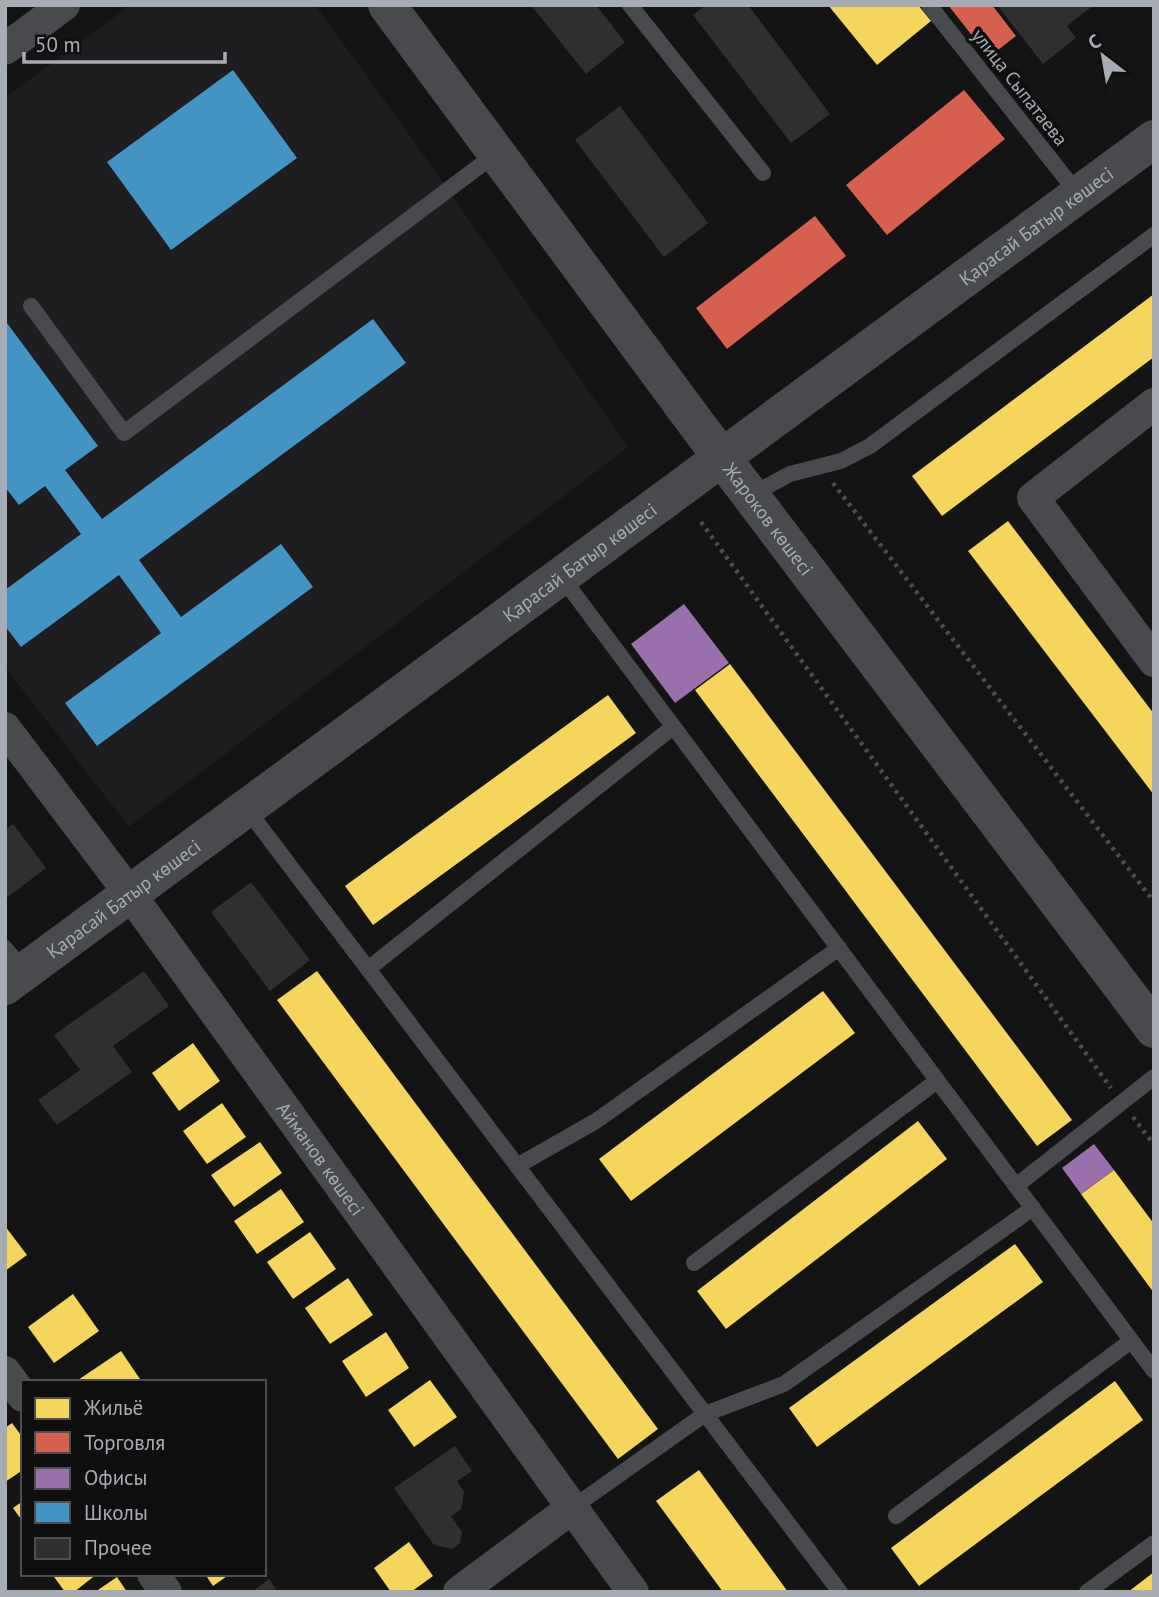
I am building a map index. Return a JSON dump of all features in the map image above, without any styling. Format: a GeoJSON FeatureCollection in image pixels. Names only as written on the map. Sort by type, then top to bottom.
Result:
{"type":"FeatureCollection","features":[{"type":"Feature","properties":{"kind":"street"},"geometry":{"type":"LineString","coordinates":[[5,49],[64,5]]}},
{"type":"Feature","properties":{"kind":"street","name":"Жароков көшесі"},"geometry":{"type":"LineString","coordinates":[[387,5],[722,457],[1154,1029]]}},
{"type":"Feature","properties":{"kind":"street","name":"Қарасай Батыр көшесі"},"geometry":{"type":"LineString","coordinates":[[12,969],[130,894],[1154,139]]}},
{"type":"Feature","properties":{"kind":"street"},"geometry":{"type":"LineString","coordinates":[[1154,404],[1033,498],[1154,662]]}},
{"type":"Feature","properties":{"kind":"street","name":"Айманов көшесі"},"geometry":{"type":"LineString","coordinates":[[5,728],[130,894],[633,1592]]}},
{"type":"Feature","properties":{"kind":"street"},"geometry":{"type":"LineString","coordinates":[[5,1373],[21,1393]]}},
{"type":"Feature","properties":{"kind":"street"},"geometry":{"type":"LineString","coordinates":[[459,1592],[572,1508]]}},
{"type":"Feature","properties":{"kind":"street"},"geometry":{"type":"LineString","coordinates":[[154,1576],[166,1592]]}},
{"type":"Feature","properties":{"kind":"lane"},"geometry":{"type":"LineString","coordinates":[[630,5],[763,173]]}},
{"type":"Feature","properties":{"kind":"lane","name":"улица Сыпатаева"},"geometry":{"type":"LineString","coordinates":[[929,5],[1079,194]]}},
{"type":"Feature","properties":{"kind":"lane"},"geometry":{"type":"LineString","coordinates":[[31,306],[124,433],[497,153]]}},
{"type":"Feature","properties":{"kind":"lane"},"geometry":{"type":"LineString","coordinates":[[751,495],[790,474],[841,461],[870,446],[1154,234]]}},
{"type":"Feature","properties":{"kind":"lane"},"geometry":{"type":"LineString","coordinates":[[561,576],[1154,1371]]}},
{"type":"Feature","properties":{"kind":"lane"},"geometry":{"type":"LineString","coordinates":[[368,969],[674,727]]}},
{"type":"Feature","properties":{"kind":"lane"},"geometry":{"type":"LineString","coordinates":[[246,808],[840,1592]]}},
{"type":"Feature","properties":{"kind":"lane"},"geometry":{"type":"LineString","coordinates":[[517,1166],[596,1121],[839,948]]}},
{"type":"Feature","properties":{"kind":"lane"},"geometry":{"type":"LineString","coordinates":[[1016,1186],[1154,1077]]}},
{"type":"Feature","properties":{"kind":"lane"},"geometry":{"type":"LineString","coordinates":[[694,1263],[937,1080]]}},
{"type":"Feature","properties":{"kind":"lane"},"geometry":{"type":"LineString","coordinates":[[572,1508],[705,1413],[784,1384],[1032,1208]]}},
{"type":"Feature","properties":{"kind":"lane"},"geometry":{"type":"LineString","coordinates":[[896,1516],[1131,1341]]}},
{"type":"Feature","properties":{"kind":"lane"},"geometry":{"type":"LineString","coordinates":[[1087,1592],[1154,1543]]}},
{"type":"Feature","properties":{"kind":"path"},"geometry":{"type":"LineString","coordinates":[[820,466],[1154,902]]}},
{"type":"Feature","properties":{"kind":"path"},"geometry":{"type":"LineString","coordinates":[[701,522],[1122,1102],[1151,1136],[1154,1144]]}},
{"type":"Feature","properties":{"kind":"shaded area"},"geometry":{"type":"Polygon","coordinates":[[[130,5],[315,5],[628,447],[129,827],[5,667],[5,98],[130,5]]]}},
{"type":"Feature","properties":{"kind":"building: Жильё"},"geometry":{"type":"Polygon","coordinates":[[[828,5],[918,5],[931,21],[877,65],[828,5]]]}},
{"type":"Feature","properties":{"kind":"building: Жильё"},"geometry":{"type":"Polygon","coordinates":[[[1154,294],[1154,357],[942,516],[912,476],[1154,294]]]}},
{"type":"Feature","properties":{"kind":"building: Жильё"},"geometry":{"type":"Polygon","coordinates":[[[1008,521],[1154,714],[1154,795],[968,551],[1008,521]]]}},
{"type":"Feature","properties":{"kind":"building: Жильё"},"geometry":{"type":"Polygon","coordinates":[[[730,664],[1072,1120],[1037,1146],[695,690],[730,664]]]}},
{"type":"Feature","properties":{"kind":"building: Жильё"},"geometry":{"type":"Polygon","coordinates":[[[608,695],[636,733],[373,925],[345,886],[608,695]]]}},
{"type":"Feature","properties":{"kind":"building: Жильё"},"geometry":{"type":"Polygon","coordinates":[[[317,971],[658,1429],[618,1459],[277,1000],[317,971]]]}},
{"type":"Feature","properties":{"kind":"building: Жильё"},"geometry":{"type":"Polygon","coordinates":[[[823,991],[855,1033],[631,1201],[599,1159],[823,991]]]}},
{"type":"Feature","properties":{"kind":"building: Жильё"},"geometry":{"type":"Polygon","coordinates":[[[193,1043],[220,1081],[179,1111],[152,1073],[193,1043]]]}},
{"type":"Feature","properties":{"kind":"building: Жильё"},"geometry":{"type":"Polygon","coordinates":[[[222,1103],[246,1137],[207,1164],[183,1131],[222,1103]]]}},
{"type":"Feature","properties":{"kind":"building: Жильё"},"geometry":{"type":"Polygon","coordinates":[[[918,1121],[947,1159],[726,1329],[697,1291],[918,1121]]]}},
{"type":"Feature","properties":{"kind":"building: Жильё"},"geometry":{"type":"Polygon","coordinates":[[[260,1142],[282,1173],[234,1207],[211,1175],[260,1142]]]}},
{"type":"Feature","properties":{"kind":"building: Жильё"},"geometry":{"type":"Polygon","coordinates":[[[1114,1170],[1154,1224],[1154,1293],[1081,1194],[1114,1170]]]}},
{"type":"Feature","properties":{"kind":"building: Жильё"},"geometry":{"type":"Polygon","coordinates":[[[281,1189],[304,1222],[257,1254],[234,1221],[281,1189]]]}},
{"type":"Feature","properties":{"kind":"building: Жильё"},"geometry":{"type":"Polygon","coordinates":[[[5,1226],[27,1255],[5,1271],[5,1226]]]}},
{"type":"Feature","properties":{"kind":"building: Жильё"},"geometry":{"type":"Polygon","coordinates":[[[310,1232],[336,1269],[293,1299],[267,1262],[310,1232]]]}},
{"type":"Feature","properties":{"kind":"building: Жильё"},"geometry":{"type":"Polygon","coordinates":[[[1015,1244],[1043,1282],[817,1447],[789,1408],[1015,1244]]]}},
{"type":"Feature","properties":{"kind":"building: Жильё"},"geometry":{"type":"Polygon","coordinates":[[[348,1278],[373,1315],[330,1344],[305,1308],[348,1278]]]}},
{"type":"Feature","properties":{"kind":"building: Жильё"},"geometry":{"type":"Polygon","coordinates":[[[73,1294],[99,1331],[54,1363],[28,1327],[73,1294]]]}},
{"type":"Feature","properties":{"kind":"building: Жильё"},"geometry":{"type":"Polygon","coordinates":[[[386,1332],[409,1368],[366,1397],[342,1361],[386,1332]]]}},
{"type":"Feature","properties":{"kind":"building: Жильё"},"geometry":{"type":"Polygon","coordinates":[[[121,1351],[141,1380],[78,1380],[121,1351]]]}},
{"type":"Feature","properties":{"kind":"building: Жильё"},"geometry":{"type":"Polygon","coordinates":[[[430,1380],[457,1417],[414,1447],[388,1410],[430,1380]]]}},
{"type":"Feature","properties":{"kind":"building: Жильё"},"geometry":{"type":"Polygon","coordinates":[[[1115,1381],[1143,1420],[919,1586],[891,1548],[1115,1381]]]}},
{"type":"Feature","properties":{"kind":"building: Жильё"},"geometry":{"type":"Polygon","coordinates":[[[12,1423],[21,1435],[21,1471],[5,1482],[5,1428],[12,1423]]]}},
{"type":"Feature","properties":{"kind":"building: Жильё"},"geometry":{"type":"Polygon","coordinates":[[[699,1470],[788,1592],[723,1592],[656,1501],[699,1470]]]}},
{"type":"Feature","properties":{"kind":"building: Жильё"},"geometry":{"type":"Polygon","coordinates":[[[21,1502],[21,1519],[13,1508],[21,1502]]]}},
{"type":"Feature","properties":{"kind":"building: Жильё"},"geometry":{"type":"Polygon","coordinates":[[[409,1542],[433,1576],[411,1592],[391,1592],[374,1568],[409,1542]]]}},
{"type":"Feature","properties":{"kind":"building: Жильё"},"geometry":{"type":"Polygon","coordinates":[[[1154,1572],[1154,1592],[1128,1592],[1154,1572]]]}},
{"type":"Feature","properties":{"kind":"building: Жильё"},"geometry":{"type":"Polygon","coordinates":[[[53,1576],[94,1576],[74,1592],[65,1592],[53,1576]]]}},
{"type":"Feature","properties":{"kind":"building: Жильё"},"geometry":{"type":"Polygon","coordinates":[[[206,1576],[227,1576],[213,1586],[206,1576]]]}},
{"type":"Feature","properties":{"kind":"building: Жильё"},"geometry":{"type":"Polygon","coordinates":[[[117,1577],[127,1592],[95,1592],[117,1577]]]}},
{"type":"Feature","properties":{"kind":"building: Торговля"},"geometry":{"type":"Polygon","coordinates":[[[948,5],[992,5],[1016,36],[989,57],[948,5]]]}},
{"type":"Feature","properties":{"kind":"building: Торговля"},"geometry":{"type":"Polygon","coordinates":[[[964,90],[1005,139],[887,235],[846,185],[964,90]]]}},
{"type":"Feature","properties":{"kind":"building: Торговля"},"geometry":{"type":"Polygon","coordinates":[[[815,216],[846,256],[727,349],[696,308],[815,216]]]}},
{"type":"Feature","properties":{"kind":"building: Офисы"},"geometry":{"type":"Polygon","coordinates":[[[684,604],[729,663],[675,703],[631,644],[684,604]]]}},
{"type":"Feature","properties":{"kind":"building: Офисы"},"geometry":{"type":"Polygon","coordinates":[[[1094,1144],[1114,1170],[1081,1194],[1062,1168],[1094,1144]]]}},
{"type":"Feature","properties":{"kind":"building: Школы"},"geometry":{"type":"Polygon","coordinates":[[[233,70],[297,158],[171,250],[107,162],[233,70]]]}},
{"type":"Feature","properties":{"kind":"building: Школы"},"geometry":{"type":"Polygon","coordinates":[[[373,319],[406,363],[139,560],[181,617],[281,544],[313,587],[97,746],[65,703],[161,633],[119,575],[21,647],[5,626],[5,590],[81,534],[45,486],[19,505],[5,487],[5,325],[7,323],[98,446],[65,470],[102,519],[373,319]]]}},
{"type":"Feature","properties":{"kind":"building: Прочее"},"geometry":{"type":"Polygon","coordinates":[[[531,5],[596,5],[625,42],[586,74],[531,5]]]}},
{"type":"Feature","properties":{"kind":"building: Прочее"},"geometry":{"type":"Polygon","coordinates":[[[706,5],[748,5],[830,114],[791,143],[693,15],[706,5]]]}},
{"type":"Feature","properties":{"kind":"building: Прочее"},"geometry":{"type":"Polygon","coordinates":[[[997,5],[1094,5],[1067,26],[1076,38],[1043,64],[997,5]]]}},
{"type":"Feature","properties":{"kind":"building: Прочее"},"geometry":{"type":"Polygon","coordinates":[[[620,106],[708,223],[664,257],[575,140],[620,106]]]}},
{"type":"Feature","properties":{"kind":"building: Прочее"},"geometry":{"type":"Polygon","coordinates":[[[13,824],[46,868],[5,899],[5,830],[13,824]]]}},
{"type":"Feature","properties":{"kind":"building: Прочее"},"geometry":{"type":"Polygon","coordinates":[[[251,882],[310,960],[270,991],[211,912],[251,882]]]}},
{"type":"Feature","properties":{"kind":"building: Прочее"},"geometry":{"type":"Polygon","coordinates":[[[144,971],[169,1006],[113,1046],[132,1072],[57,1125],[38,1100],[80,1070],[54,1035],[144,971]]]}},
{"type":"Feature","properties":{"kind":"building: Прочее"},"geometry":{"type":"Polygon","coordinates":[[[455,1446],[472,1471],[457,1481],[464,1492],[461,1509],[451,1516],[462,1532],[460,1543],[453,1549],[434,1545],[394,1488],[455,1446]]]}},
{"type":"Feature","properties":{"kind":"building: Прочее"},"geometry":{"type":"Polygon","coordinates":[[[269,1579],[278,1592],[252,1592],[269,1579]]]}}]}
